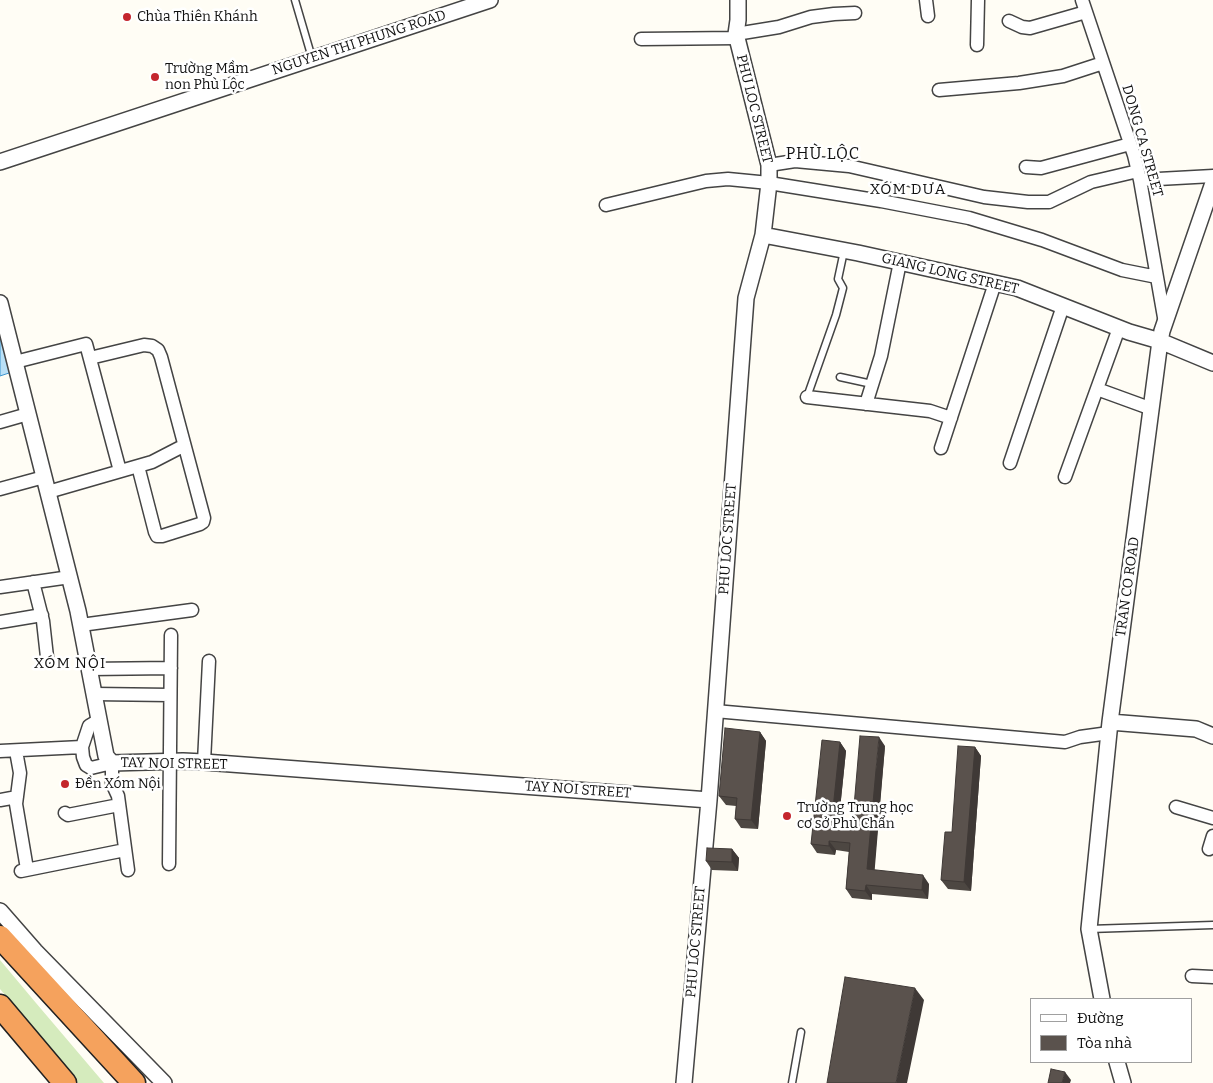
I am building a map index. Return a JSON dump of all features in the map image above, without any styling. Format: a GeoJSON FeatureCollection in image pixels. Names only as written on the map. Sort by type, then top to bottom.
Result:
{"type":"FeatureCollection","features":[{"type":"Feature","properties":{"kind":"highway"},"geometry":{"type":"LineString","coordinates":[[0,938],[123,1083]]}},
{"type":"Feature","properties":{"kind":"highway"},"geometry":{"type":"LineString","coordinates":[[0,938],[134,1083]]}},
{"type":"Feature","properties":{"kind":"highway"},"geometry":{"type":"LineString","coordinates":[[0,1006],[65,1083]]}},
{"type":"Feature","properties":{"kind":"street","name":"NGUYEN THI PHUNG ROAD"},"geometry":{"type":"LineString","coordinates":[[0,162],[490,0]]}},
{"type":"Feature","properties":{"kind":"street","name":"PHU LOC STREET"},"geometry":{"type":"LineString","coordinates":[[684,1083],[709,800],[746,298],[763,235],[769,183],[769,165],[736,36],[738,0]]}},
{"type":"Feature","properties":{"kind":"street"},"geometry":{"type":"LineString","coordinates":[[926,0],[928,16]]}},
{"type":"Feature","properties":{"kind":"street"},"geometry":{"type":"LineString","coordinates":[[977,45],[978,0]]}},
{"type":"Feature","properties":{"kind":"street"},"geometry":{"type":"LineString","coordinates":[[1009,21],[1022,27],[1030,28],[1084,6]]}},
{"type":"Feature","properties":{"kind":"street","name":"DONG CA STREET"},"geometry":{"type":"LineString","coordinates":[[1084,6],[1139,175],[1165,322]]}},
{"type":"Feature","properties":{"kind":"street"},"geometry":{"type":"LineString","coordinates":[[641,39],[736,36],[779,27],[811,17],[855,13]]}},
{"type":"Feature","properties":{"kind":"street"},"geometry":{"type":"LineString","coordinates":[[939,90],[1019,83],[1063,76],[1103,63]]}},
{"type":"Feature","properties":{"kind":"street"},"geometry":{"type":"LineString","coordinates":[[1026,167],[1041,168],[1130,144]]}},
{"type":"Feature","properties":{"kind":"street"},"geometry":{"type":"LineString","coordinates":[[769,165],[795,161],[849,166],[984,197],[1035,202],[1049,202],[1092,182],[1139,175],[1213,176]]}},
{"type":"Feature","properties":{"kind":"street"},"geometry":{"type":"LineString","coordinates":[[606,205],[706,182],[728,179],[769,183],[881,201],[969,218],[1042,240],[1122,270],[1157,277]]}},
{"type":"Feature","properties":{"kind":"street","name":"TRAN CO ROAD"},"geometry":{"type":"LineString","coordinates":[[1102,998],[1089,929],[1109,728],[1160,341],[1213,182]]}},
{"type":"Feature","properties":{"kind":"street","name":"GIANG LONG STREET"},"geometry":{"type":"LineString","coordinates":[[763,235],[900,262],[1017,288],[1119,328],[1160,341],[1213,363]]}},
{"type":"Feature","properties":{"kind":"street"},"geometry":{"type":"LineString","coordinates":[[866,404],[881,356],[900,262]]}},
{"type":"Feature","properties":{"kind":"street"},"geometry":{"type":"LineString","coordinates":[[941,448],[995,283]]}},
{"type":"Feature","properties":{"kind":"street","name":"TAY NOI STREET"},"geometry":{"type":"LineString","coordinates":[[0,303],[70,577],[106,756],[112,763],[204,762],[709,800]]}},
{"type":"Feature","properties":{"kind":"street"},"geometry":{"type":"LineString","coordinates":[[1010,463],[1063,306]]}},
{"type":"Feature","properties":{"kind":"street"},"geometry":{"type":"LineString","coordinates":[[1065,478],[1119,328]]}},
{"type":"Feature","properties":{"kind":"street"},"geometry":{"type":"LineString","coordinates":[[15,362],[86,344],[120,471]]}},
{"type":"Feature","properties":{"kind":"street"},"geometry":{"type":"LineString","coordinates":[[90,358],[144,345],[152,346],[158,350],[204,518],[203,522],[157,536],[138,466]]}},
{"type":"Feature","properties":{"kind":"street"},"geometry":{"type":"LineString","coordinates":[[1097,390],[1152,409]]}},
{"type":"Feature","properties":{"kind":"street"},"geometry":{"type":"LineString","coordinates":[[807,397],[930,411],[951,418]]}},
{"type":"Feature","properties":{"kind":"street"},"geometry":{"type":"LineString","coordinates":[[0,422],[28,414]]}},
{"type":"Feature","properties":{"kind":"street"},"geometry":{"type":"LineString","coordinates":[[0,489],[46,484],[120,471],[152,462],[183,446]]}},
{"type":"Feature","properties":{"kind":"street"},"geometry":{"type":"LineString","coordinates":[[0,587],[70,577]]}},
{"type":"Feature","properties":{"kind":"street"},"geometry":{"type":"LineString","coordinates":[[33,582],[42,615],[47,657]]}},
{"type":"Feature","properties":{"kind":"street"},"geometry":{"type":"LineString","coordinates":[[81,625],[192,610]]}},
{"type":"Feature","properties":{"kind":"street"},"geometry":{"type":"LineString","coordinates":[[0,622],[42,615]]}},
{"type":"Feature","properties":{"kind":"street"},"geometry":{"type":"LineString","coordinates":[[169,864],[171,635]]}},
{"type":"Feature","properties":{"kind":"street"},"geometry":{"type":"LineString","coordinates":[[204,762],[209,661]]}},
{"type":"Feature","properties":{"kind":"street"},"geometry":{"type":"LineString","coordinates":[[90,669],[171,668]]}},
{"type":"Feature","properties":{"kind":"street"},"geometry":{"type":"LineString","coordinates":[[94,694],[170,695]]}},
{"type":"Feature","properties":{"kind":"street"},"geometry":{"type":"LineString","coordinates":[[715,711],[1065,742],[1109,728],[1196,729],[1213,736]]}},
{"type":"Feature","properties":{"kind":"street"},"geometry":{"type":"LineString","coordinates":[[99,720],[89,726],[82,746],[86,765],[90,768],[112,763],[112,783],[118,796],[128,870]]}},
{"type":"Feature","properties":{"kind":"street"},"geometry":{"type":"LineString","coordinates":[[0,751],[82,746]]}},
{"type":"Feature","properties":{"kind":"street"},"geometry":{"type":"LineString","coordinates":[[16,751],[20,773],[16,804],[24,870],[125,850]]}},
{"type":"Feature","properties":{"kind":"street"},"geometry":{"type":"LineString","coordinates":[[0,800],[17,797]]}},
{"type":"Feature","properties":{"kind":"street"},"geometry":{"type":"LineString","coordinates":[[65,813],[68,815],[119,805]]}},
{"type":"Feature","properties":{"kind":"street"},"geometry":{"type":"LineString","coordinates":[[1176,807],[1213,818]]}},
{"type":"Feature","properties":{"kind":"street"},"geometry":{"type":"LineString","coordinates":[[1209,850],[1213,836]]}},
{"type":"Feature","properties":{"kind":"street"},"geometry":{"type":"LineString","coordinates":[[0,911],[42,958],[164,1083]]}},
{"type":"Feature","properties":{"kind":"street"},"geometry":{"type":"LineString","coordinates":[[1192,976],[1213,977]]}},
{"type":"Feature","properties":{"kind":"street"},"geometry":{"type":"LineString","coordinates":[[1117,1063],[1123,1083]]}},
{"type":"Feature","properties":{"kind":"lane"},"geometry":{"type":"LineString","coordinates":[[295,0],[312,58]]}},
{"type":"Feature","properties":{"kind":"lane"},"geometry":{"type":"LineString","coordinates":[[807,397],[836,315],[843,288],[838,278],[844,251]]}},
{"type":"Feature","properties":{"kind":"lane"},"geometry":{"type":"LineString","coordinates":[[840,377],[872,384]]}},
{"type":"Feature","properties":{"kind":"lane"},"geometry":{"type":"LineString","coordinates":[[1089,929],[1213,924]]}},
{"type":"Feature","properties":{"kind":"lane"},"geometry":{"type":"LineString","coordinates":[[792,1083],[801,1032]]}},
{"type":"Feature","properties":{"kind":"green space"},"geometry":{"type":"Polygon","coordinates":[[[0,960],[104,1083],[78,1083],[0,989],[0,960]]]}},
{"type":"Feature","properties":{"kind":"water"},"geometry":{"type":"Polygon","coordinates":[[[0,323],[12,372],[0,376],[0,323]]]}},
{"type":"Feature","properties":{"kind":"building"},"geometry":{"type":"Polygon","coordinates":[[[725,728],[760,732],[751,820],[735,819],[737,798],[719,796],[725,728]]]}},
{"type":"Feature","properties":{"kind":"building"},"geometry":{"type":"Polygon","coordinates":[[[860,736],[879,737],[867,869],[923,875],[922,890],[866,885],[865,891],[846,889],[850,843],[829,841],[829,846],[811,844],[822,740],[840,742],[831,828],[852,830],[860,736]]]}},
{"type":"Feature","properties":{"kind":"building"},"geometry":{"type":"Polygon","coordinates":[[[958,746],[975,747],[964,882],[941,880],[945,832],[952,832],[958,746]]]}},
{"type":"Feature","properties":{"kind":"building"},"geometry":{"type":"Polygon","coordinates":[[[707,848],[732,849],[732,862],[706,861],[707,848]]]}},
{"type":"Feature","properties":{"kind":"building"},"geometry":{"type":"Polygon","coordinates":[[[845,977],[915,988],[896,1083],[827,1083],[845,977]]]}},
{"type":"Feature","properties":{"kind":"building"},"geometry":{"type":"Polygon","coordinates":[[[1051,1069],[1065,1072],[1062,1083],[1048,1083],[1051,1069]]]}},
{"type":"Feature","properties":{"kind":"place","name":"Chùa Thiên Khánh"},"geometry":{"type":"Point","coordinates":[127,17]}},
{"type":"Feature","properties":{"kind":"place","name":"Trường Mầm non Phù Lộc"},"geometry":{"type":"Point","coordinates":[155,77]}},
{"type":"Feature","properties":{"kind":"place","name":"Đền Xóm Nội"},"geometry":{"type":"Point","coordinates":[65,784]}},
{"type":"Feature","properties":{"kind":"place","name":"Trường Trung học cơ sở Phù Chẩn"},"geometry":{"type":"Point","coordinates":[787,816]}},
{"type":"Feature","properties":{"kind":"district","name":"PHÙ LỘC"},"geometry":{"type":"Point","coordinates":[823,155]}},
{"type":"Feature","properties":{"kind":"district","name":"XÓM DƯA"},"geometry":{"type":"Point","coordinates":[908,190]}},
{"type":"Feature","properties":{"kind":"district","name":"XÓM NỘI"},"geometry":{"type":"Point","coordinates":[70,664]}}]}
